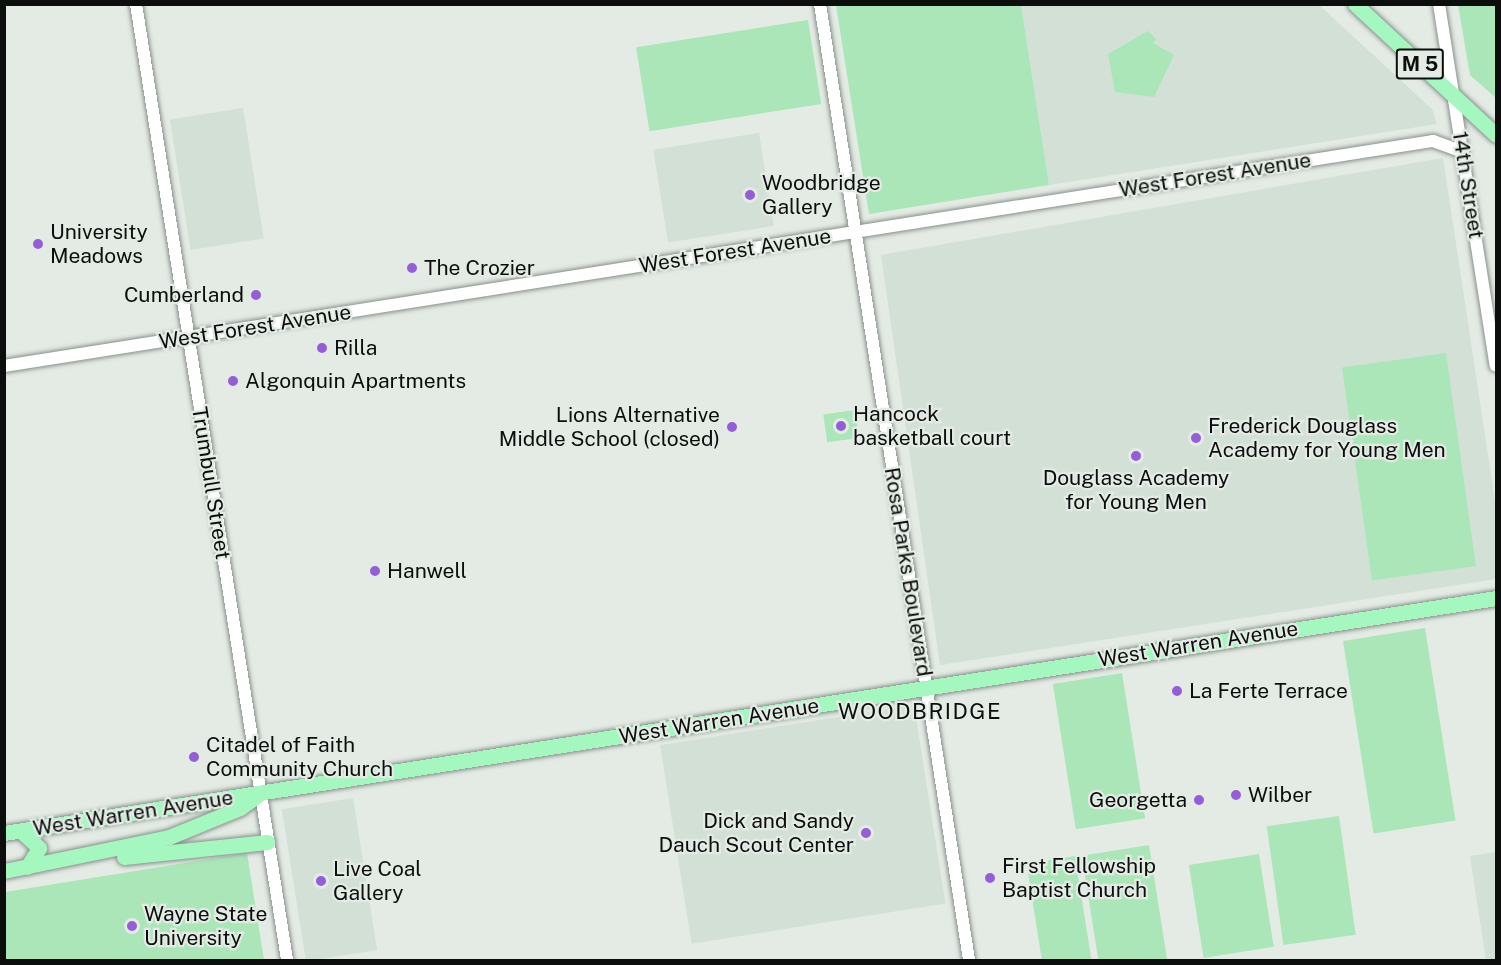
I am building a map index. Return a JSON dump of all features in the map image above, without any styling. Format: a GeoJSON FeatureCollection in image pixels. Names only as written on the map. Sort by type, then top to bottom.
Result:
{"type":"FeatureCollection","features":[{"type":"Feature","properties":{"kind":"main road","name":"M 5"},"geometry":{"type":"LineString","coordinates":[[1355,4],[1497,135]]}},
{"type":"Feature","properties":{"kind":"main road","name":"West Warren Avenue"},"geometry":{"type":"LineString","coordinates":[[4,833],[1497,597]]}},
{"type":"Feature","properties":{"kind":"main road","name":"West Warren Avenue"},"geometry":{"type":"LineString","coordinates":[[4,871],[169,837],[240,808],[261,793]]}},
{"type":"Feature","properties":{"kind":"main road"},"geometry":{"type":"LineString","coordinates":[[21,831],[39,848],[27,867]]}},
{"type":"Feature","properties":{"kind":"main road"},"geometry":{"type":"LineString","coordinates":[[43,864],[267,842]]}},
{"type":"Feature","properties":{"kind":"street","name":"Trumbull Street"},"geometry":{"type":"LineString","coordinates":[[136,4],[287,960]]}},
{"type":"Feature","properties":{"kind":"street","name":"Rosa Parks Boulevard"},"geometry":{"type":"LineString","coordinates":[[820,4],[969,960]]}},
{"type":"Feature","properties":{"kind":"street","name":"14th Street"},"geometry":{"type":"LineString","coordinates":[[1439,4],[1497,366]]}},
{"type":"Feature","properties":{"kind":"street","name":"West Forest Avenue"},"geometry":{"type":"LineString","coordinates":[[4,366],[1433,141],[1463,152]]}},
{"type":"Feature","properties":{"kind":"shaded area"},"geometry":{"type":"Polygon","coordinates":[[[1021,5],[1319,5],[1432,109],[1437,124],[1049,185],[1021,5]]]}},
{"type":"Feature","properties":{"kind":"shaded area"},"geometry":{"type":"Polygon","coordinates":[[[243,108],[264,238],[191,250],[170,120],[243,108]]]}},
{"type":"Feature","properties":{"kind":"shaded area"},"geometry":{"type":"Polygon","coordinates":[[[759,133],[774,226],[668,243],[653,150],[759,133]]]}},
{"type":"Feature","properties":{"kind":"shaded area","name":"Frederick Douglass Academy for Young Men"},"geometry":{"type":"Polygon","coordinates":[[[1443,158],[1496,508],[1496,579],[940,665],[881,255],[1443,158]]]}},
{"type":"Feature","properties":{"kind":"shaded area"},"geometry":{"type":"Polygon","coordinates":[[[914,705],[945,904],[692,944],[660,745],[914,705]]]}},
{"type":"Feature","properties":{"kind":"shaded area"},"geometry":{"type":"Polygon","coordinates":[[[353,798],[377,950],[306,960],[282,809],[353,798]]]}},
{"type":"Feature","properties":{"kind":"shaded area"},"geometry":{"type":"Polygon","coordinates":[[[1496,852],[1496,960],[1486,960],[1470,856],[1496,852]]]}},
{"type":"Feature","properties":{"kind":"green space"},"geometry":{"type":"Polygon","coordinates":[[[836,5],[1021,5],[1049,185],[869,214],[836,5]]]}},
{"type":"Feature","properties":{"kind":"green space"},"geometry":{"type":"Polygon","coordinates":[[[1458,5],[1496,5],[1496,98],[1470,75],[1458,5]]]}},
{"type":"Feature","properties":{"kind":"green space"},"geometry":{"type":"Polygon","coordinates":[[[808,20],[821,104],[649,131],[636,47],[808,20]]]}},
{"type":"Feature","properties":{"kind":"green space"},"geometry":{"type":"Polygon","coordinates":[[[1148,31],[1156,39],[1153,43],[1174,55],[1154,97],[1115,92],[1108,54],[1148,31]]]}},
{"type":"Feature","properties":{"kind":"green space"},"geometry":{"type":"Polygon","coordinates":[[[1446,353],[1476,566],[1372,581],[1342,368],[1446,353]]]}},
{"type":"Feature","properties":{"kind":"green space","name":"Hancock basketball court"},"geometry":{"type":"Polygon","coordinates":[[[855,410],[859,438],[827,442],[823,414],[855,410]]]}},
{"type":"Feature","properties":{"kind":"green space"},"geometry":{"type":"Polygon","coordinates":[[[1425,628],[1456,821],[1374,834],[1343,641],[1425,628]]]}},
{"type":"Feature","properties":{"kind":"green space"},"geometry":{"type":"Polygon","coordinates":[[[1122,673],[1145,818],[1076,829],[1053,684],[1122,673]]]}},
{"type":"Feature","properties":{"kind":"green space"},"geometry":{"type":"Polygon","coordinates":[[[1339,816],[1356,935],[1283,945],[1267,826],[1339,816]]]}},
{"type":"Feature","properties":{"kind":"green space"},"geometry":{"type":"Polygon","coordinates":[[[1149,845],[1167,960],[1098,960],[1082,856],[1149,845]]]}},
{"type":"Feature","properties":{"kind":"green space","name":"Wayne State University"},"geometry":{"type":"Polygon","coordinates":[[[247,853],[264,960],[5,960],[5,892],[247,853]]]}},
{"type":"Feature","properties":{"kind":"green space"},"geometry":{"type":"Polygon","coordinates":[[[1259,854],[1274,947],[1204,958],[1189,865],[1259,854]]]}},
{"type":"Feature","properties":{"kind":"green space"},"geometry":{"type":"Polygon","coordinates":[[[1075,856],[1091,960],[1042,960],[1027,864],[1075,856]]]}},
{"type":"Feature","properties":{"kind":"place","name":"Woodbridge Gallery"},"geometry":{"type":"Point","coordinates":[750,195]}},
{"type":"Feature","properties":{"kind":"place","name":"University Meadows"},"geometry":{"type":"Point","coordinates":[38,244]}},
{"type":"Feature","properties":{"kind":"place","name":"The Crozier"},"geometry":{"type":"Point","coordinates":[412,268]}},
{"type":"Feature","properties":{"kind":"place","name":"Cumberland"},"geometry":{"type":"Point","coordinates":[256,295]}},
{"type":"Feature","properties":{"kind":"place","name":"Rilla"},"geometry":{"type":"Point","coordinates":[322,348]}},
{"type":"Feature","properties":{"kind":"place","name":"Algonquin Apartments"},"geometry":{"type":"Point","coordinates":[233,381]}},
{"type":"Feature","properties":{"kind":"place","name":"Hancock basketball court"},"geometry":{"type":"Point","coordinates":[841,426]}},
{"type":"Feature","properties":{"kind":"place","name":"Lions Alternative Middle School (closed)"},"geometry":{"type":"Point","coordinates":[732,427]}},
{"type":"Feature","properties":{"kind":"place","name":"Frederick Douglass Academy for Young Men"},"geometry":{"type":"Point","coordinates":[1196,438]}},
{"type":"Feature","properties":{"kind":"place","name":"Douglass Academy for Young Men"},"geometry":{"type":"Point","coordinates":[1136,456]}},
{"type":"Feature","properties":{"kind":"place","name":"Hanwell"},"geometry":{"type":"Point","coordinates":[375,571]}},
{"type":"Feature","properties":{"kind":"place","name":"La Ferte Terrace"},"geometry":{"type":"Point","coordinates":[1177,691]}},
{"type":"Feature","properties":{"kind":"place","name":"Citadel of Faith Community Church"},"geometry":{"type":"Point","coordinates":[194,757]}},
{"type":"Feature","properties":{"kind":"place","name":"Wilber"},"geometry":{"type":"Point","coordinates":[1236,795]}},
{"type":"Feature","properties":{"kind":"place","name":"Georgetta"},"geometry":{"type":"Point","coordinates":[1199,800]}},
{"type":"Feature","properties":{"kind":"place","name":"Dick and Sandy Dauch Scout Center"},"geometry":{"type":"Point","coordinates":[866,833]}},
{"type":"Feature","properties":{"kind":"place","name":"First Fellowship Baptist Church"},"geometry":{"type":"Point","coordinates":[990,878]}},
{"type":"Feature","properties":{"kind":"place","name":"Live Coal Gallery"},"geometry":{"type":"Point","coordinates":[321,881]}},
{"type":"Feature","properties":{"kind":"place","name":"Wayne State University"},"geometry":{"type":"Point","coordinates":[132,926]}},
{"type":"Feature","properties":{"kind":"district","name":"WOODBRIDGE"},"geometry":{"type":"Point","coordinates":[920,712]}}]}
